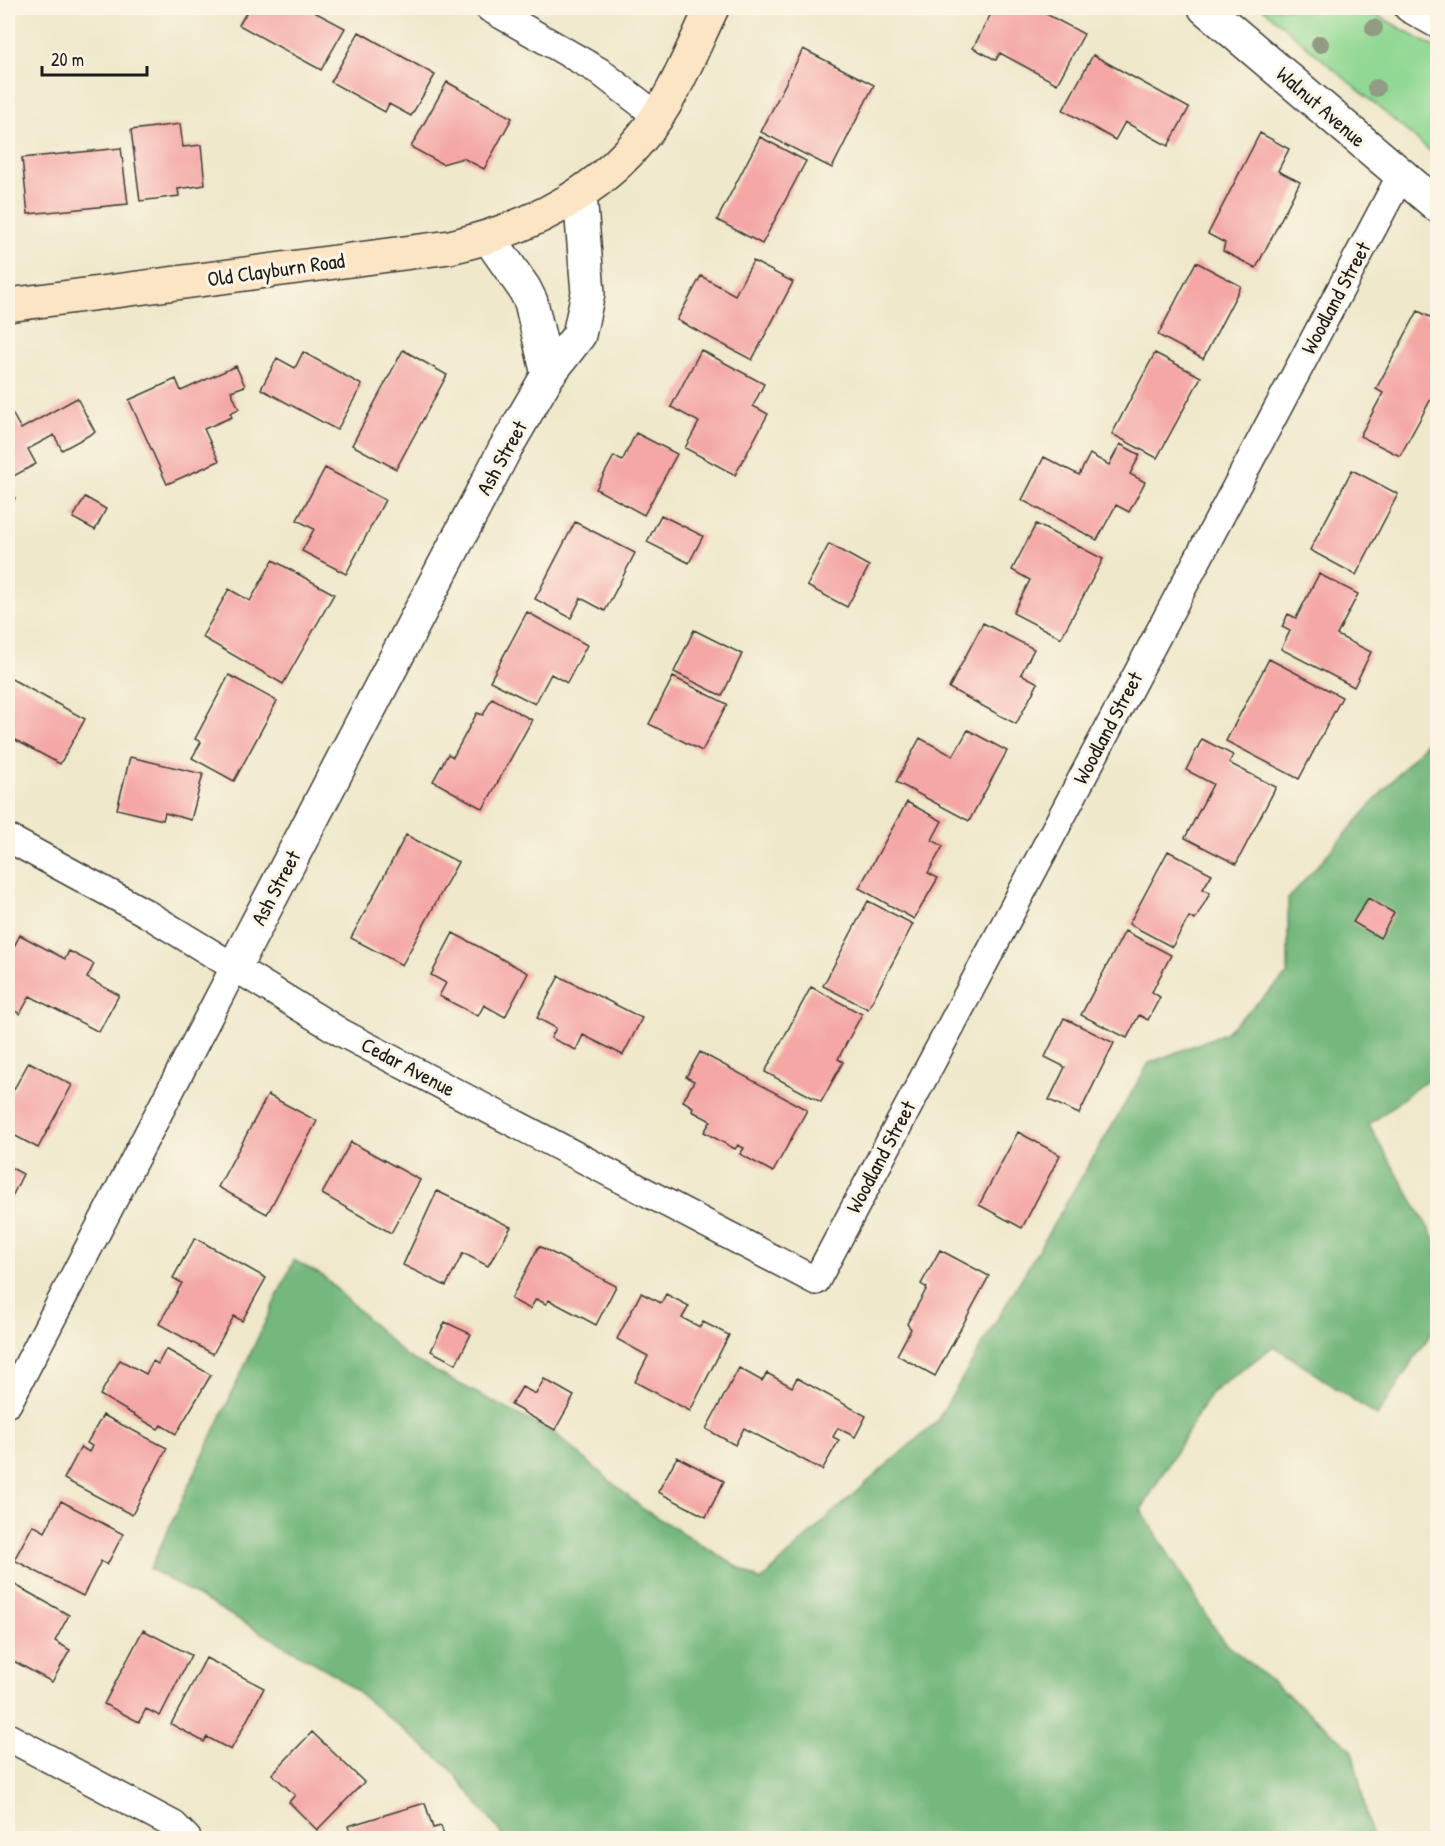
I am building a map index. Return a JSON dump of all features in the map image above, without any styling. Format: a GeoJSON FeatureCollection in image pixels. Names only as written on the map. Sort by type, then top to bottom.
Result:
{"type":"FeatureCollection","features":[{"type":"Feature","properties":{"kind":"main road"},"geometry":{"type":"LineString","coordinates":[[580,194],[621,161],[643,137],[675,84],[712,8]]}},
{"type":"Feature","properties":{"kind":"main road","name":"Old Clayburn Road"},"geometry":{"type":"LineString","coordinates":[[8,305],[450,247],[489,238],[541,217],[580,194]]}},
{"type":"Feature","properties":{"kind":"street"},"geometry":{"type":"LineString","coordinates":[[489,8],[599,70],[657,117]]}},
{"type":"Feature","properties":{"kind":"street","name":"Walnut Avenue"},"geometry":{"type":"LineString","coordinates":[[1205,8],[1437,206]]}},
{"type":"Feature","properties":{"kind":"street"},"geometry":{"type":"LineString","coordinates":[[1408,8],[1437,25]]}},
{"type":"Feature","properties":{"kind":"street","name":"Woodland Street"},"geometry":{"type":"LineString","coordinates":[[816,1281],[1401,175]]}},
{"type":"Feature","properties":{"kind":"street","name":"Ash Street"},"geometry":{"type":"LineString","coordinates":[[8,1403],[505,449],[548,375],[579,335],[588,293],[580,194]]}},
{"type":"Feature","properties":{"kind":"street"},"geometry":{"type":"LineString","coordinates":[[489,238],[524,288],[531,302],[548,375]]}},
{"type":"Feature","properties":{"kind":"street","name":"Cedar Avenue"},"geometry":{"type":"LineString","coordinates":[[8,838],[144,912],[342,1033],[816,1281]]}},
{"type":"Feature","properties":{"kind":"street"},"geometry":{"type":"LineString","coordinates":[[8,1737],[174,1825],[187,1839]]}},
{"type":"Feature","properties":{"kind":"green space"},"geometry":{"type":"Polygon","coordinates":[[[1262,8],[1365,8],[1437,49],[1437,157],[1262,8]]]}},
{"type":"Feature","properties":{"kind":"green space"},"geometry":{"type":"Polygon","coordinates":[[[1437,730],[1437,1072],[1369,1125],[1437,1243],[1437,1324],[1377,1416],[1274,1346],[1210,1394],[1141,1510],[1222,1640],[1352,1749],[1372,1838],[505,1838],[448,1766],[336,1675],[150,1569],[294,1260],[323,1276],[406,1356],[557,1435],[643,1509],[761,1581],[831,1514],[937,1421],[1149,1063],[1225,1033],[1288,974],[1288,899],[1437,730]]]}},
{"type":"Feature","properties":{"kind":"building"},"geometry":{"type":"Polygon","coordinates":[[[249,8],[307,8],[345,28],[321,70],[239,25],[249,8]]]}},
{"type":"Feature","properties":{"kind":"building"},"geometry":{"type":"Polygon","coordinates":[[[965,8],[980,8],[977,14],[965,8]]]}},
{"type":"Feature","properties":{"kind":"building"},"geometry":{"type":"Polygon","coordinates":[[[994,8],[1035,8],[1084,34],[1057,84],[1000,53],[996,60],[973,48],[994,8]]]}},
{"type":"Feature","properties":{"kind":"building"},"geometry":{"type":"Polygon","coordinates":[[[359,32],[435,75],[411,116],[389,104],[385,112],[331,82],[359,32]]]}},
{"type":"Feature","properties":{"kind":"building"},"geometry":{"type":"Polygon","coordinates":[[[803,49],[874,85],[832,168],[761,132],[803,49]]]}},
{"type":"Feature","properties":{"kind":"building"},"geometry":{"type":"Polygon","coordinates":[[[1093,55],[1189,108],[1168,146],[1125,122],[1115,140],[1063,110],[1093,55]]]}},
{"type":"Feature","properties":{"kind":"building"},"geometry":{"type":"Polygon","coordinates":[[[447,82],[512,118],[484,169],[463,158],[442,164],[411,147],[447,82]]]}},
{"type":"Feature","properties":{"kind":"building"},"geometry":{"type":"Polygon","coordinates":[[[180,124],[183,147],[201,145],[205,185],[178,189],[179,196],[140,201],[131,130],[180,124]]]}},
{"type":"Feature","properties":{"kind":"building"},"geometry":{"type":"Polygon","coordinates":[[[1260,133],[1289,149],[1278,171],[1300,182],[1256,268],[1223,251],[1225,243],[1208,234],[1260,133]]]}},
{"type":"Feature","properties":{"kind":"building"},"geometry":{"type":"Polygon","coordinates":[[[760,137],[806,161],[762,244],[717,220],[760,137]]]}},
{"type":"Feature","properties":{"kind":"building"},"geometry":{"type":"Polygon","coordinates":[[[121,148],[128,204],[28,214],[22,158],[121,148]]]}},
{"type":"Feature","properties":{"kind":"building"},"geometry":{"type":"Polygon","coordinates":[[[753,261],[793,282],[752,360],[677,320],[701,276],[735,295],[753,261]]]}},
{"type":"Feature","properties":{"kind":"building"},"geometry":{"type":"Polygon","coordinates":[[[1196,262],[1241,286],[1203,359],[1158,335],[1196,262]]]}},
{"type":"Feature","properties":{"kind":"building"},"geometry":{"type":"Polygon","coordinates":[[[1418,311],[1438,321],[1438,386],[1400,456],[1360,436],[1383,393],[1376,389],[1418,311]]]}},
{"type":"Feature","properties":{"kind":"building"},"geometry":{"type":"Polygon","coordinates":[[[403,350],[447,375],[396,469],[352,445],[403,350]]]}},
{"type":"Feature","properties":{"kind":"building"},"geometry":{"type":"Polygon","coordinates":[[[701,350],[764,384],[753,406],[768,414],[735,475],[685,448],[699,422],[671,407],[701,350]]]}},
{"type":"Feature","properties":{"kind":"building"},"geometry":{"type":"Polygon","coordinates":[[[303,352],[362,385],[337,430],[261,389],[277,358],[295,368],[303,352]]]}},
{"type":"Feature","properties":{"kind":"building"},"geometry":{"type":"Polygon","coordinates":[[[1155,353],[1201,377],[1157,458],[1112,434],[1155,353]]]}},
{"type":"Feature","properties":{"kind":"building"},"geometry":{"type":"Polygon","coordinates":[[[236,366],[245,386],[231,391],[239,409],[230,413],[232,417],[204,429],[219,461],[167,484],[129,400],[176,379],[181,391],[236,366]]]}},
{"type":"Feature","properties":{"kind":"building"},"geometry":{"type":"Polygon","coordinates":[[[77,398],[95,432],[62,450],[54,435],[28,449],[36,464],[8,479],[8,416],[12,413],[21,429],[77,398]]]}},
{"type":"Feature","properties":{"kind":"building"},"geometry":{"type":"Polygon","coordinates":[[[636,433],[677,454],[644,515],[596,489],[614,456],[622,461],[636,433]]]}},
{"type":"Feature","properties":{"kind":"building"},"geometry":{"type":"Polygon","coordinates":[[[1120,444],[1140,455],[1130,474],[1145,482],[1129,512],[1116,505],[1097,540],[1022,500],[1044,457],[1079,475],[1090,454],[1109,465],[1120,444]]]}},
{"type":"Feature","properties":{"kind":"building"},"geometry":{"type":"Polygon","coordinates":[[[325,468],[385,500],[346,574],[302,551],[314,529],[297,520],[325,468]]]}},
{"type":"Feature","properties":{"kind":"building"},"geometry":{"type":"Polygon","coordinates":[[[1352,470],[1398,494],[1356,575],[1310,550],[1352,470]]]}},
{"type":"Feature","properties":{"kind":"building"},"geometry":{"type":"Polygon","coordinates":[[[8,493],[15,498],[8,511],[8,493]]]}},
{"type":"Feature","properties":{"kind":"building"},"geometry":{"type":"Polygon","coordinates":[[[85,497],[106,509],[95,530],[73,518],[85,497]]]}},
{"type":"Feature","properties":{"kind":"building"},"geometry":{"type":"Polygon","coordinates":[[[661,515],[703,536],[689,563],[647,542],[661,515]]]}},
{"type":"Feature","properties":{"kind":"building"},"geometry":{"type":"Polygon","coordinates":[[[575,522],[635,553],[605,611],[581,598],[571,618],[535,599],[575,522]]]}},
{"type":"Feature","properties":{"kind":"building"},"geometry":{"type":"Polygon","coordinates":[[[1036,524],[1103,559],[1061,638],[1013,613],[1030,580],[1012,570],[1036,524]]]}},
{"type":"Feature","properties":{"kind":"building"},"geometry":{"type":"Polygon","coordinates":[[[829,544],[869,566],[847,607],[807,586],[829,544]]]}},
{"type":"Feature","properties":{"kind":"building"},"geometry":{"type":"Polygon","coordinates":[[[273,560],[334,594],[283,684],[202,637],[229,589],[250,601],[273,560]]]}},
{"type":"Feature","properties":{"kind":"building"},"geometry":{"type":"Polygon","coordinates":[[[1319,574],[1358,594],[1337,635],[1371,652],[1354,687],[1281,649],[1290,631],[1282,627],[1288,614],[1296,618],[1319,574]]]}},
{"type":"Feature","properties":{"kind":"building"},"geometry":{"type":"Polygon","coordinates":[[[527,612],[587,645],[567,683],[551,674],[535,704],[490,681],[527,612]]]}},
{"type":"Feature","properties":{"kind":"building"},"geometry":{"type":"Polygon","coordinates":[[[983,623],[1034,649],[1021,674],[1038,683],[1016,724],[949,688],[983,623]]]}},
{"type":"Feature","properties":{"kind":"building"},"geometry":{"type":"Polygon","coordinates":[[[694,630],[742,654],[722,696],[674,672],[694,630]]]}},
{"type":"Feature","properties":{"kind":"building"},"geometry":{"type":"Polygon","coordinates":[[[1269,659],[1342,697],[1299,779],[1226,741],[1269,659]]]}},
{"type":"Feature","properties":{"kind":"building"},"geometry":{"type":"Polygon","coordinates":[[[229,675],[277,701],[234,781],[192,758],[201,742],[195,739],[229,675]]]}},
{"type":"Feature","properties":{"kind":"building"},"geometry":{"type":"Polygon","coordinates":[[[8,677],[85,719],[60,764],[8,736],[8,677]]]}},
{"type":"Feature","properties":{"kind":"building"},"geometry":{"type":"Polygon","coordinates":[[[673,677],[727,704],[702,751],[649,724],[673,677]]]}},
{"type":"Feature","properties":{"kind":"building"},"geometry":{"type":"Polygon","coordinates":[[[492,698],[532,720],[483,809],[433,781],[448,754],[453,757],[477,713],[483,715],[492,698]]]}},
{"type":"Feature","properties":{"kind":"building"},"geometry":{"type":"Polygon","coordinates":[[[968,730],[1007,751],[969,821],[896,782],[920,738],[953,756],[968,730]]]}},
{"type":"Feature","properties":{"kind":"building"},"geometry":{"type":"Polygon","coordinates":[[[1202,739],[1233,755],[1229,763],[1276,787],[1236,864],[1185,838],[1213,784],[1186,770],[1202,739]]]}},
{"type":"Feature","properties":{"kind":"building"},"geometry":{"type":"Polygon","coordinates":[[[130,757],[203,774],[191,820],[165,813],[163,820],[117,809],[130,757]]]}},
{"type":"Feature","properties":{"kind":"building"},"geometry":{"type":"Polygon","coordinates":[[[907,802],[942,821],[932,840],[943,846],[928,873],[938,878],[914,919],[859,888],[907,802]]]}},
{"type":"Feature","properties":{"kind":"building"},"geometry":{"type":"Polygon","coordinates":[[[406,835],[458,862],[402,965],[351,938],[406,835]]]}},
{"type":"Feature","properties":{"kind":"building"},"geometry":{"type":"Polygon","coordinates":[[[1168,851],[1212,874],[1203,889],[1210,893],[1195,920],[1189,917],[1172,947],[1129,924],[1168,851]]]}},
{"type":"Feature","properties":{"kind":"building"},"geometry":{"type":"Polygon","coordinates":[[[1368,898],[1394,913],[1380,938],[1353,922],[1368,898]]]}},
{"type":"Feature","properties":{"kind":"building"},"geometry":{"type":"Polygon","coordinates":[[[868,901],[913,924],[868,1009],[823,986],[868,901]]]}},
{"type":"Feature","properties":{"kind":"building"},"geometry":{"type":"Polygon","coordinates":[[[1125,931],[1171,955],[1152,992],[1160,997],[1148,1020],[1139,1015],[1127,1038],[1081,1015],[1125,931]]]}},
{"type":"Feature","properties":{"kind":"building"},"geometry":{"type":"Polygon","coordinates":[[[453,933],[528,973],[505,1017],[484,1005],[478,1016],[439,996],[446,983],[431,975],[453,933]]]}},
{"type":"Feature","properties":{"kind":"building"},"geometry":{"type":"Polygon","coordinates":[[[20,935],[65,959],[69,951],[94,964],[87,978],[119,995],[99,1032],[30,996],[20,1014],[8,1007],[8,958],[20,935]]]}},
{"type":"Feature","properties":{"kind":"building"},"geometry":{"type":"Polygon","coordinates":[[[559,976],[642,1018],[623,1055],[583,1035],[576,1050],[551,1038],[556,1028],[537,1018],[559,976]]]}},
{"type":"Feature","properties":{"kind":"building"},"geometry":{"type":"Polygon","coordinates":[[[811,987],[862,1014],[838,1059],[843,1062],[821,1102],[765,1072],[811,987]]]}},
{"type":"Feature","properties":{"kind":"building"},"geometry":{"type":"Polygon","coordinates":[[[1064,1018],[1114,1043],[1079,1114],[1049,1100],[1065,1067],[1045,1057],[1064,1018]]]}},
{"type":"Feature","properties":{"kind":"building"},"geometry":{"type":"Polygon","coordinates":[[[700,1052],[807,1110],[773,1172],[740,1154],[744,1148],[738,1145],[735,1149],[704,1132],[711,1121],[692,1111],[693,1107],[683,1101],[694,1081],[686,1077],[700,1052]]]}},
{"type":"Feature","properties":{"kind":"building"},"geometry":{"type":"Polygon","coordinates":[[[29,1062],[72,1085],[38,1148],[8,1132],[8,1100],[29,1062]]]}},
{"type":"Feature","properties":{"kind":"building"},"geometry":{"type":"Polygon","coordinates":[[[268,1095],[317,1121],[267,1214],[218,1187],[268,1095]]]}},
{"type":"Feature","properties":{"kind":"building"},"geometry":{"type":"Polygon","coordinates":[[[1018,1132],[1060,1155],[1022,1228],[979,1205],[1018,1132]]]}},
{"type":"Feature","properties":{"kind":"building"},"geometry":{"type":"Polygon","coordinates":[[[351,1142],[420,1180],[391,1233],[322,1194],[351,1142]]]}},
{"type":"Feature","properties":{"kind":"building"},"geometry":{"type":"Polygon","coordinates":[[[8,1166],[23,1174],[8,1205],[8,1166]]]}},
{"type":"Feature","properties":{"kind":"building"},"geometry":{"type":"Polygon","coordinates":[[[437,1191],[511,1227],[488,1266],[463,1253],[446,1286],[403,1265],[437,1191]]]}},
{"type":"Feature","properties":{"kind":"building"},"geometry":{"type":"Polygon","coordinates":[[[195,1238],[266,1278],[242,1321],[234,1316],[213,1354],[159,1324],[182,1283],[173,1278],[195,1238]]]}},
{"type":"Feature","properties":{"kind":"building"},"geometry":{"type":"Polygon","coordinates":[[[539,1246],[616,1286],[596,1325],[549,1300],[546,1304],[536,1299],[530,1309],[511,1299],[539,1246]]]}},
{"type":"Feature","properties":{"kind":"building"},"geometry":{"type":"Polygon","coordinates":[[[940,1250],[989,1276],[935,1376],[897,1355],[911,1329],[907,1324],[927,1288],[921,1284],[940,1250]]]}},
{"type":"Feature","properties":{"kind":"building"},"geometry":{"type":"Polygon","coordinates":[[[641,1293],[661,1303],[666,1294],[689,1306],[682,1318],[700,1327],[703,1322],[729,1335],[690,1411],[635,1382],[648,1356],[617,1339],[641,1293]]]}},
{"type":"Feature","properties":{"kind":"building"},"geometry":{"type":"Polygon","coordinates":[[[445,1322],[471,1334],[456,1364],[431,1351],[445,1322]]]}},
{"type":"Feature","properties":{"kind":"building"},"geometry":{"type":"Polygon","coordinates":[[[166,1349],[211,1375],[176,1434],[161,1425],[158,1429],[100,1395],[120,1360],[146,1374],[153,1361],[158,1364],[166,1349]]]}},
{"type":"Feature","properties":{"kind":"building"},"geometry":{"type":"Polygon","coordinates":[[[739,1368],[762,1381],[767,1373],[792,1387],[797,1378],[866,1416],[855,1437],[838,1428],[833,1437],[839,1440],[822,1470],[744,1428],[735,1445],[706,1429],[739,1368]]]}},
{"type":"Feature","properties":{"kind":"building"},"geometry":{"type":"Polygon","coordinates":[[[544,1379],[574,1396],[555,1430],[511,1405],[522,1387],[536,1394],[544,1379]]]}},
{"type":"Feature","properties":{"kind":"building"},"geometry":{"type":"Polygon","coordinates":[[[103,1415],[167,1448],[132,1515],[64,1479],[81,1447],[89,1452],[92,1446],[87,1443],[103,1415]]]}},
{"type":"Feature","properties":{"kind":"building"},"geometry":{"type":"Polygon","coordinates":[[[677,1457],[724,1481],[706,1517],[658,1492],[677,1457]]]}},
{"type":"Feature","properties":{"kind":"building"},"geometry":{"type":"Polygon","coordinates":[[[61,1501],[123,1534],[107,1565],[101,1561],[83,1596],[14,1560],[33,1525],[45,1532],[61,1501]]]}},
{"type":"Feature","properties":{"kind":"building"},"geometry":{"type":"Polygon","coordinates":[[[8,1581],[69,1615],[55,1641],[70,1650],[52,1682],[8,1658],[8,1581]]]}},
{"type":"Feature","properties":{"kind":"building"},"geometry":{"type":"Polygon","coordinates":[[[143,1630],[191,1655],[160,1716],[146,1709],[139,1722],[104,1704],[143,1630]]]}},
{"type":"Feature","properties":{"kind":"building"},"geometry":{"type":"Polygon","coordinates":[[[206,1658],[264,1688],[231,1750],[207,1737],[204,1742],[171,1724],[206,1658]]]}},
{"type":"Feature","properties":{"kind":"building"},"geometry":{"type":"Polygon","coordinates":[[[312,1732],[364,1782],[317,1830],[289,1802],[295,1795],[272,1774],[312,1732]]]}},
{"type":"Feature","properties":{"kind":"building"},"geometry":{"type":"Polygon","coordinates":[[[425,1803],[433,1828],[441,1826],[445,1838],[352,1838],[348,1826],[425,1803]]]}}]}
